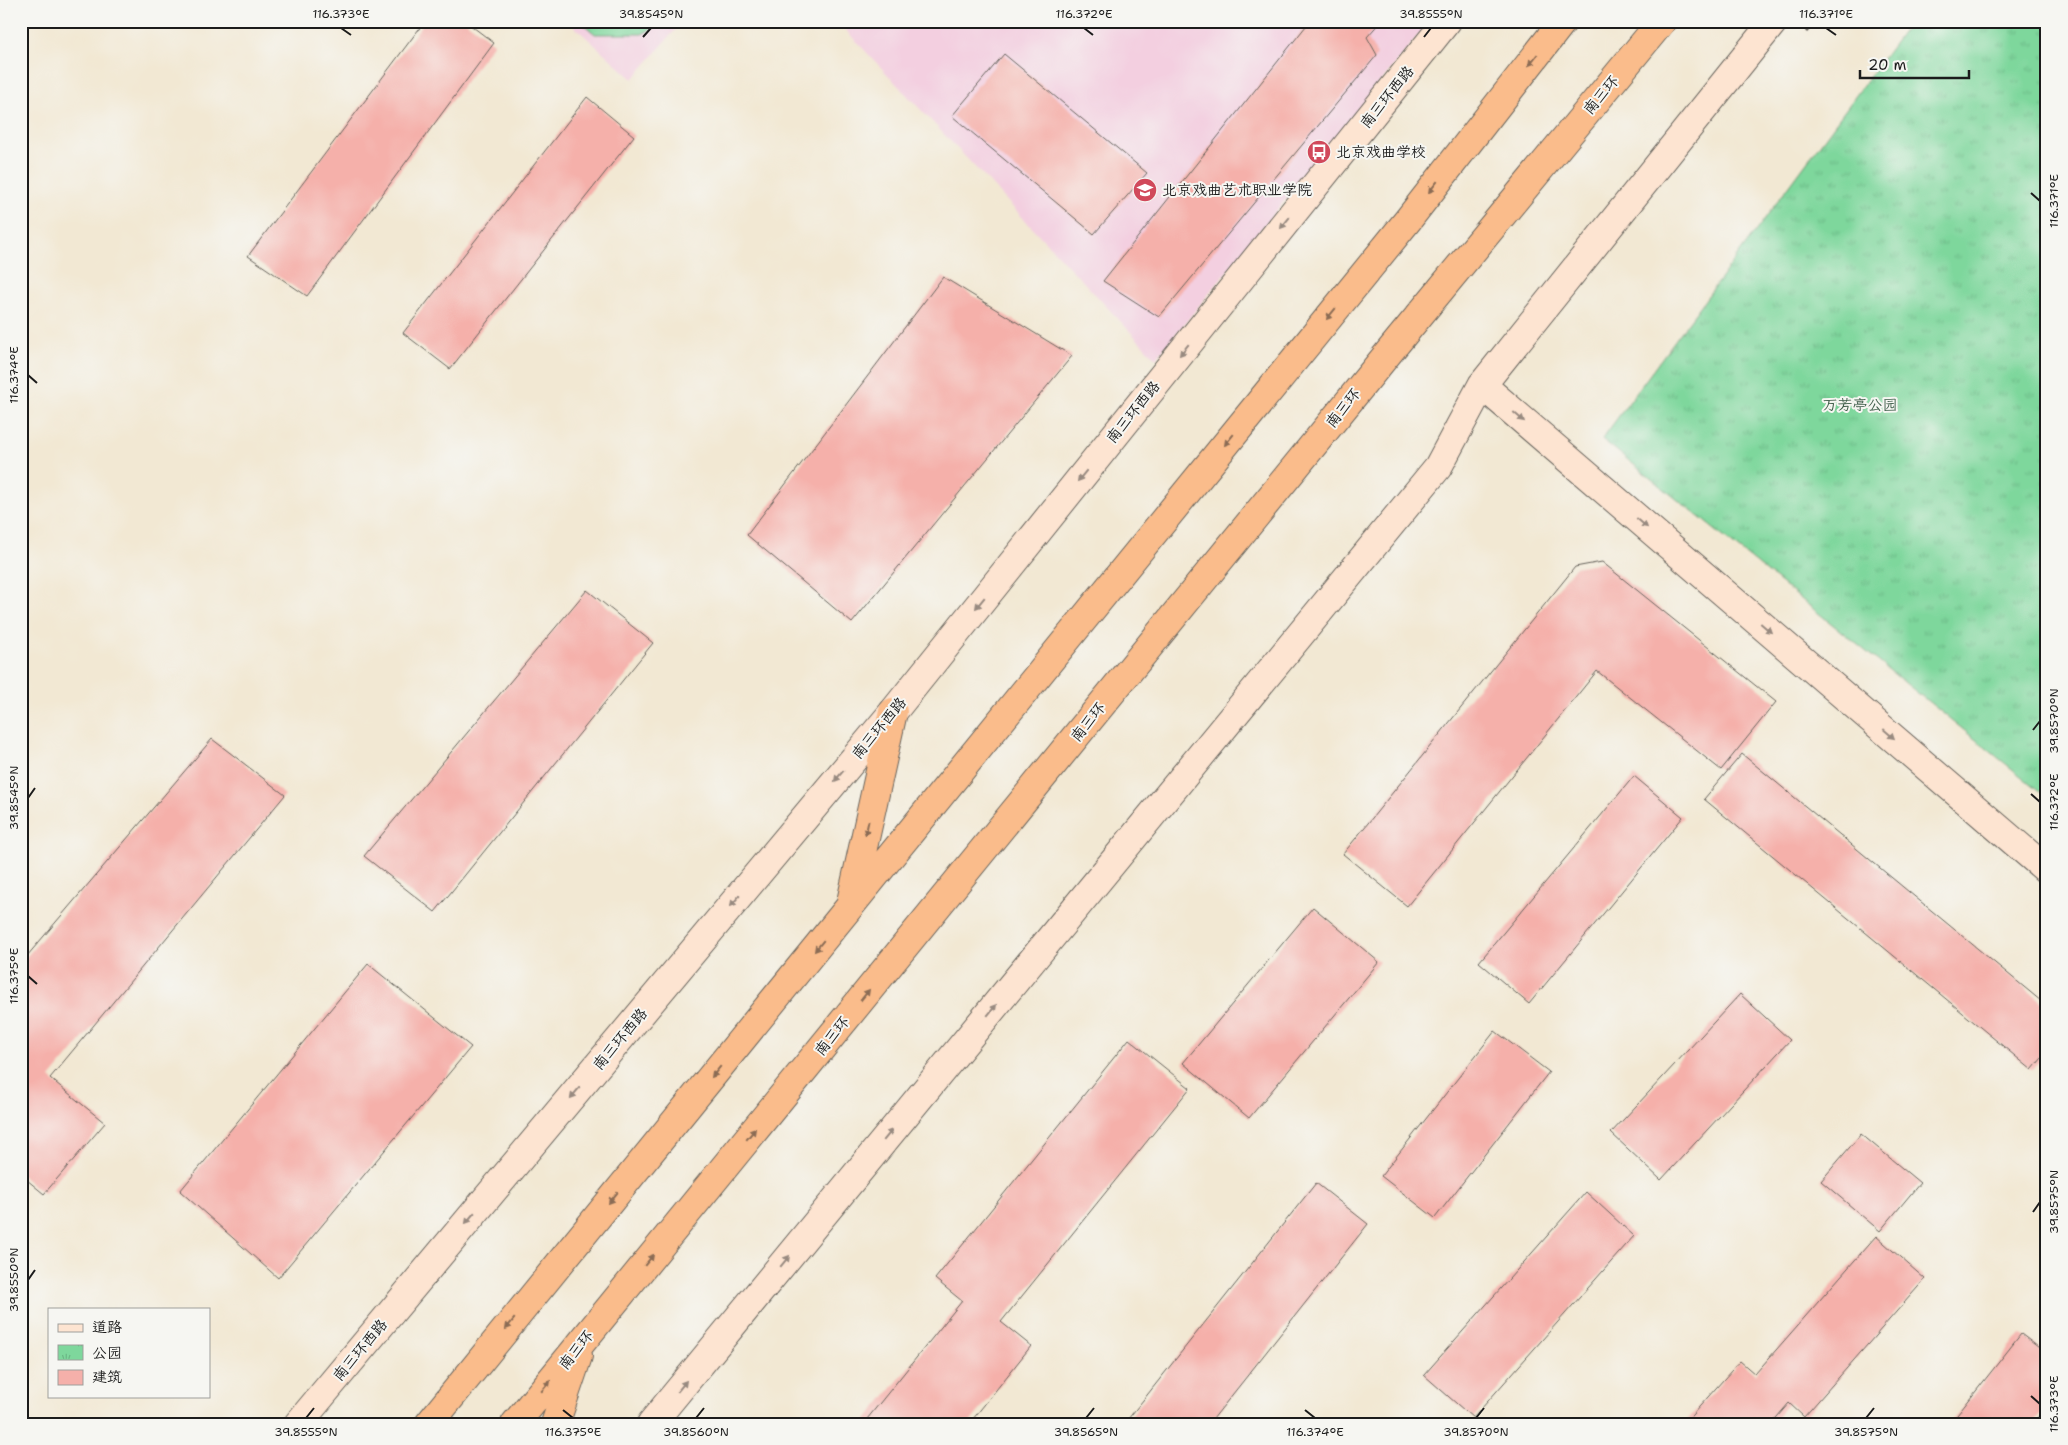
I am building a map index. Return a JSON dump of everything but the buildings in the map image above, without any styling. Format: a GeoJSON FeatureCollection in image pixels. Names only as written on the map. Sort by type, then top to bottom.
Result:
{"type":"FeatureCollection","features":[{"type":"Feature","properties":{"kind":"highway"},"geometry":{"type":"LineString","coordinates":[[429,1424],[1408,220],[1563,21]]}},
{"type":"Feature","properties":{"kind":"highway","name":"南三环"},"geometry":{"type":"LineString","coordinates":[[515,1424],[1387,354],[1662,21]]}},
{"type":"Feature","properties":{"kind":"highway"},"geometry":{"type":"LineString","coordinates":[[850,908],[893,712]]}},
{"type":"Feature","properties":{"kind":"highway"},"geometry":{"type":"LineString","coordinates":[[555,1424],[583,1342]]}},
{"type":"Feature","properties":{"kind":"street","name":"南三环西路"},"geometry":{"type":"LineString","coordinates":[[298,1424],[893,712],[1448,21]]}},
{"type":"Feature","properties":{"kind":"street"},"geometry":{"type":"LineString","coordinates":[[651,1424],[1438,467],[1482,385],[1774,21]]}},
{"type":"Feature","properties":{"kind":"street"},"geometry":{"type":"LineString","coordinates":[[1482,385],[2047,870]]}},
{"type":"Feature","properties":{"kind":"shaded area"},"geometry":{"type":"Polygon","coordinates":[[[568,21],[683,21],[633,79],[568,21]]]}},
{"type":"Feature","properties":{"kind":"shaded area","name":"北京戏曲艺术职业学院"},"geometry":{"type":"Polygon","coordinates":[[[837,21],[1430,21],[1156,359],[837,21]]]}},
{"type":"Feature","properties":{"kind":"green space"},"geometry":{"type":"Polygon","coordinates":[[[580,21],[668,21],[642,34],[595,34],[580,21]]]}},
{"type":"Feature","properties":{"kind":"green space","name":"万芳亭公园"},"geometry":{"type":"Polygon","coordinates":[[[1911,21],[2047,21],[2047,797],[1602,439],[1911,21]]]}},
{"type":"Feature","properties":{"kind":"place","name":"北京戏曲学校"},"geometry":{"type":"Point","coordinates":[1319,152]}},
{"type":"Feature","properties":{"kind":"place","name":"北京戏曲艺术职业学院"},"geometry":{"type":"Point","coordinates":[1145,190]}}]}
